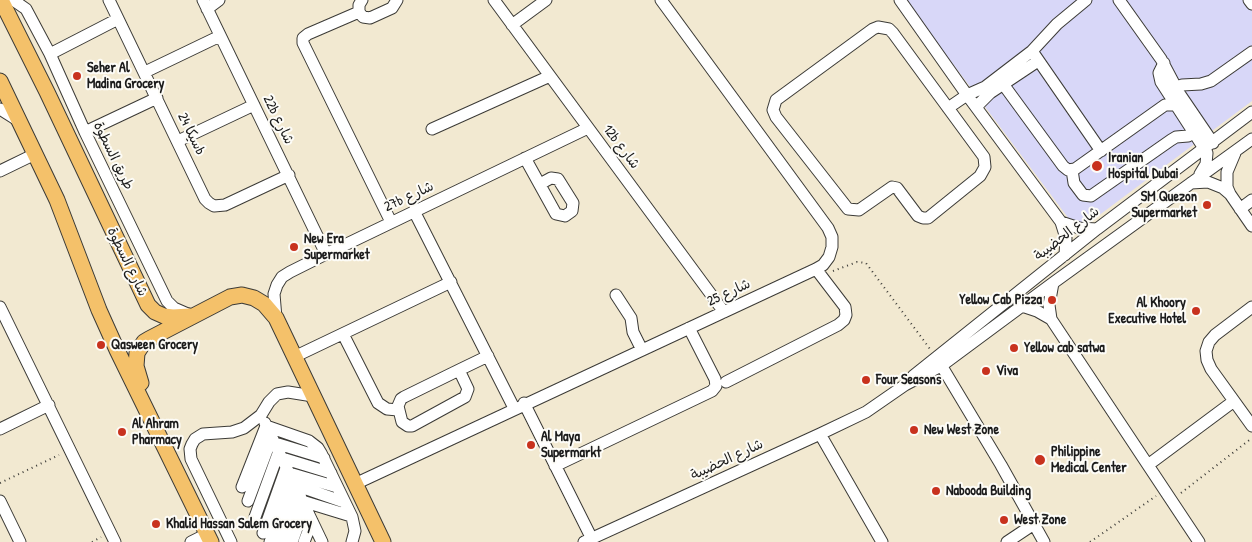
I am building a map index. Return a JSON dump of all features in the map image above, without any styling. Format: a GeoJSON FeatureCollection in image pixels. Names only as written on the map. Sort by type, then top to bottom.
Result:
{"type":"FeatureCollection","features":[{"type":"Feature","properties":{"kind":"main road","name":"شارع السطوة"},"geometry":{"type":"LineString","coordinates":[[1,0],[148,305],[155,312],[173,317],[194,316],[230,296],[242,295],[254,298],[264,304],[276,318],[383,542]]}},
{"type":"Feature","properties":{"kind":"main road"},"geometry":{"type":"LineString","coordinates":[[0,80],[66,221],[99,310],[209,538]]}},
{"type":"Feature","properties":{"kind":"main road"},"geometry":{"type":"LineString","coordinates":[[140,397],[141,380],[136,360],[140,347],[149,339],[194,316]]}},
{"type":"Feature","properties":{"kind":"street","name":"طريق السطوة"},"geometry":{"type":"LineString","coordinates":[[13,0],[26,9],[50,54],[85,132],[167,301],[174,308],[194,316]]}},
{"type":"Feature","properties":{"kind":"street"},"geometry":{"type":"LineString","coordinates":[[205,4],[219,0]]}},
{"type":"Feature","properties":{"kind":"street"},"geometry":{"type":"LineString","coordinates":[[362,0],[359,5],[359,12],[363,17],[370,18],[392,8],[397,0]]}},
{"type":"Feature","properties":{"kind":"street","name":"12b شارع"},"geometry":{"type":"LineString","coordinates":[[494,0],[724,312]]}},
{"type":"Feature","properties":{"kind":"street"},"geometry":{"type":"LineString","coordinates":[[512,25],[546,0]]}},
{"type":"Feature","properties":{"kind":"street","name":"شارع 25"},"geometry":{"type":"LineString","coordinates":[[355,484],[816,269],[823,265],[829,257],[832,237],[828,228],[661,0]]}},
{"type":"Feature","properties":{"kind":"street"},"geometry":{"type":"LineString","coordinates":[[900,0],[967,95],[1061,222],[1066,238],[1064,255]]}},
{"type":"Feature","properties":{"kind":"street"},"geometry":{"type":"LineString","coordinates":[[976,107],[1035,56],[1071,5],[1086,0]]}},
{"type":"Feature","properties":{"kind":"street"},"geometry":{"type":"LineString","coordinates":[[1119,0],[1164,63],[1176,105],[1198,130]]}},
{"type":"Feature","properties":{"kind":"street"},"geometry":{"type":"LineString","coordinates":[[1249,0],[1252,4]]}},
{"type":"Feature","properties":{"kind":"street","name":"سيكا 24b"},"geometry":{"type":"LineString","coordinates":[[113,1],[118,19],[205,199],[214,206],[225,205],[289,175]]}},
{"type":"Feature","properties":{"kind":"street","name":"22b شارع"},"geometry":{"type":"LineString","coordinates":[[205,4],[326,254]]}},
{"type":"Feature","properties":{"kind":"street"},"geometry":{"type":"LineString","coordinates":[[359,12],[305,35],[302,43],[391,222]]}},
{"type":"Feature","properties":{"kind":"street"},"geometry":{"type":"LineString","coordinates":[[50,54],[118,19]]}},
{"type":"Feature","properties":{"kind":"street"},"geometry":{"type":"LineString","coordinates":[[878,27],[889,29],[893,33],[948,108],[982,153],[986,162],[985,167],[980,176],[926,218],[918,216],[897,188],[892,187],[859,210],[848,209],[776,117],[773,110],[776,100],[878,27]]}},
{"type":"Feature","properties":{"kind":"street"},"geometry":{"type":"LineString","coordinates":[[145,72],[220,36]]}},
{"type":"Feature","properties":{"kind":"street"},"geometry":{"type":"LineString","coordinates":[[1172,90],[1188,84],[1201,84],[1211,81],[1252,52]]}},
{"type":"Feature","properties":{"kind":"street"},"geometry":{"type":"LineString","coordinates":[[948,108],[1035,56]]}},
{"type":"Feature","properties":{"kind":"street"},"geometry":{"type":"LineString","coordinates":[[1035,56],[1101,151]]}},
{"type":"Feature","properties":{"kind":"street"},"geometry":{"type":"LineString","coordinates":[[432,129],[550,76]]}},
{"type":"Feature","properties":{"kind":"street"},"geometry":{"type":"LineString","coordinates":[[1003,84],[1062,166],[1072,170]]}},
{"type":"Feature","properties":{"kind":"street"},"geometry":{"type":"LineString","coordinates":[[1172,90],[1209,145],[1208,158],[1195,179],[1216,184],[1230,194]]}},
{"type":"Feature","properties":{"kind":"street"},"geometry":{"type":"LineString","coordinates":[[85,132],[157,98]]}},
{"type":"Feature","properties":{"kind":"street"},"geometry":{"type":"LineString","coordinates":[[178,141],[254,105]]}},
{"type":"Feature","properties":{"kind":"street"},"geometry":{"type":"LineString","coordinates":[[1072,170],[1165,105],[1176,105]]}},
{"type":"Feature","properties":{"kind":"street"},"geometry":{"type":"LineString","coordinates":[[0,109],[19,121]]}},
{"type":"Feature","properties":{"kind":"street","name":"شارع الحضيبة"},"geometry":{"type":"LineString","coordinates":[[939,362],[1064,255],[1252,112]]}},
{"type":"Feature","properties":{"kind":"street","name":"27b شارع"},"geometry":{"type":"LineString","coordinates":[[276,318],[274,294],[282,278],[290,272],[588,128]]}},
{"type":"Feature","properties":{"kind":"street"},"geometry":{"type":"LineString","coordinates":[[1072,170],[1072,180],[1083,195],[1091,196],[1171,140],[1188,136],[1198,130]]}},
{"type":"Feature","properties":{"kind":"street","name":"شارع الحضيبة"},"geometry":{"type":"LineString","coordinates":[[588,540],[866,412],[1022,306],[1252,139]]}},
{"type":"Feature","properties":{"kind":"street"},"geometry":{"type":"LineString","coordinates":[[1236,151],[1231,158],[1227,172],[1227,187],[1252,226]]}},
{"type":"Feature","properties":{"kind":"street"},"geometry":{"type":"LineString","coordinates":[[0,172],[35,154]]}},
{"type":"Feature","properties":{"kind":"street"},"geometry":{"type":"LineString","coordinates":[[525,158],[540,184]]}},
{"type":"Feature","properties":{"kind":"street"},"geometry":{"type":"LineString","coordinates":[[1240,209],[1252,200]]}},
{"type":"Feature","properties":{"kind":"street"},"geometry":{"type":"LineString","coordinates":[[414,211],[488,356],[555,466],[588,540]]}},
{"type":"Feature","properties":{"kind":"street"},"geometry":{"type":"LineString","coordinates":[[1061,222],[1079,228],[1097,229]]}},
{"type":"Feature","properties":{"kind":"street"},"geometry":{"type":"LineString","coordinates":[[726,382],[838,325],[844,320],[846,315],[845,307],[816,269]]}},
{"type":"Feature","properties":{"kind":"street"},"geometry":{"type":"LineString","coordinates":[[294,357],[451,282]]}},
{"type":"Feature","properties":{"kind":"street"},"geometry":{"type":"LineString","coordinates":[[1051,320],[1049,305],[1053,283]]}},
{"type":"Feature","properties":{"kind":"street"},"geometry":{"type":"LineString","coordinates":[[616,295],[631,318],[633,332],[642,350]]}},
{"type":"Feature","properties":{"kind":"street"},"geometry":{"type":"LineString","coordinates":[[1022,306],[1037,311],[1051,320],[1199,542]]}},
{"type":"Feature","properties":{"kind":"street"},"geometry":{"type":"LineString","coordinates":[[0,307],[115,542]]}},
{"type":"Feature","properties":{"kind":"street"},"geometry":{"type":"LineString","coordinates":[[1252,307],[1215,335],[1209,342],[1206,351],[1211,369],[1252,426]]}},
{"type":"Feature","properties":{"kind":"street"},"geometry":{"type":"LineString","coordinates":[[555,466],[712,391],[716,382],[689,328]]}},
{"type":"Feature","properties":{"kind":"street"},"geometry":{"type":"LineString","coordinates":[[343,334],[375,399],[382,407],[398,410]]}},
{"type":"Feature","properties":{"kind":"street"},"geometry":{"type":"LineString","coordinates":[[459,370],[468,389],[465,397],[412,426],[402,422],[398,410],[399,402],[404,396],[488,356]]}},
{"type":"Feature","properties":{"kind":"street"},"geometry":{"type":"LineString","coordinates":[[939,362],[1001,465],[1044,542]]}},
{"type":"Feature","properties":{"kind":"street"},"geometry":{"type":"LineString","coordinates":[[231,542],[191,459],[190,448],[195,439],[203,434],[232,432],[244,428],[261,414],[273,397],[283,392],[313,396]]}},
{"type":"Feature","properties":{"kind":"street"},"geometry":{"type":"LineString","coordinates":[[1148,465],[1234,400]]}},
{"type":"Feature","properties":{"kind":"street"},"geometry":{"type":"LineString","coordinates":[[0,429],[49,405]]}},
{"type":"Feature","properties":{"kind":"street"},"geometry":{"type":"LineString","coordinates":[[261,414],[322,542]]}},
{"type":"Feature","properties":{"kind":"street"},"geometry":{"type":"LineString","coordinates":[[266,426],[309,440],[318,448],[351,516],[355,531],[352,542]]}},
{"type":"Feature","properties":{"kind":"street"},"geometry":{"type":"LineString","coordinates":[[242,487],[266,426]]}},
{"type":"Feature","properties":{"kind":"street"},"geometry":{"type":"LineString","coordinates":[[820,434],[882,542]]}},
{"type":"Feature","properties":{"kind":"street"},"geometry":{"type":"LineString","coordinates":[[248,501],[289,472],[324,458]]}},
{"type":"Feature","properties":{"kind":"street"},"geometry":{"type":"LineString","coordinates":[[289,472],[331,473]]}},
{"type":"Feature","properties":{"kind":"street"},"geometry":{"type":"LineString","coordinates":[[289,472],[338,487]]}},
{"type":"Feature","properties":{"kind":"street"},"geometry":{"type":"LineString","coordinates":[[289,472],[344,502]]}},
{"type":"Feature","properties":{"kind":"street"},"geometry":{"type":"LineString","coordinates":[[289,472],[351,516]]}},
{"type":"Feature","properties":{"kind":"street"},"geometry":{"type":"LineString","coordinates":[[255,516],[289,472]]}},
{"type":"Feature","properties":{"kind":"street"},"geometry":{"type":"LineString","coordinates":[[266,538],[289,472]]}},
{"type":"Feature","properties":{"kind":"street"},"geometry":{"type":"LineString","coordinates":[[281,542],[289,472]]}},
{"type":"Feature","properties":{"kind":"street"},"geometry":{"type":"LineString","coordinates":[[289,472],[292,542]]}},
{"type":"Feature","properties":{"kind":"street"},"geometry":{"type":"LineString","coordinates":[[0,500],[20,542]]}},
{"type":"Feature","properties":{"kind":"street"},"geometry":{"type":"LineString","coordinates":[[304,542],[312,521]]}},
{"type":"Feature","properties":{"kind":"street"},"geometry":{"type":"LineString","coordinates":[[1007,542],[1034,524]]}},
{"type":"Feature","properties":{"kind":"street"},"geometry":{"type":"LineString","coordinates":[[191,542],[209,538]]}},
{"type":"Feature","properties":{"kind":"path"},"geometry":{"type":"LineString","coordinates":[[816,269],[831,272],[857,262],[866,263],[939,362]]}},
{"type":"Feature","properties":{"kind":"path"},"geometry":{"type":"LineString","coordinates":[[1090,542],[1168,495],[1252,438]]}},
{"type":"Feature","properties":{"kind":"path"},"geometry":{"type":"LineString","coordinates":[[0,483],[71,449]]}},
{"type":"Feature","properties":{"kind":"shaded area","name":"Iranian Hospital Dubai"},"geometry":{"type":"Polygon","coordinates":[[[905,0],[1252,0],[1252,101],[1078,231],[905,0]]]}},
{"type":"Feature","properties":{"kind":"place","name":"Seher Al Madina Grocery"},"geometry":{"type":"Point","coordinates":[77,76]}},
{"type":"Feature","properties":{"kind":"place","name":"Iranian Hospital Dubai"},"geometry":{"type":"Point","coordinates":[1097,166]}},
{"type":"Feature","properties":{"kind":"place","name":"SM Quezon Supermarket"},"geometry":{"type":"Point","coordinates":[1207,205]}},
{"type":"Feature","properties":{"kind":"place","name":"New Era Supermarket"},"geometry":{"type":"Point","coordinates":[294,247]}},
{"type":"Feature","properties":{"kind":"place","name":"Yellow Cab Pizza"},"geometry":{"type":"Point","coordinates":[1052,300]}},
{"type":"Feature","properties":{"kind":"place","name":"Al Khoory Executive Hotel"},"geometry":{"type":"Point","coordinates":[1196,311]}},
{"type":"Feature","properties":{"kind":"place","name":"Qasween Grocery"},"geometry":{"type":"Point","coordinates":[101,345]}},
{"type":"Feature","properties":{"kind":"place","name":"Yellow cab satwa"},"geometry":{"type":"Point","coordinates":[1014,348]}},
{"type":"Feature","properties":{"kind":"place","name":"Viva"},"geometry":{"type":"Point","coordinates":[986,371]}},
{"type":"Feature","properties":{"kind":"place","name":"Four Seasons"},"geometry":{"type":"Point","coordinates":[866,380]}},
{"type":"Feature","properties":{"kind":"place","name":"New West Zone"},"geometry":{"type":"Point","coordinates":[914,430]}},
{"type":"Feature","properties":{"kind":"place","name":"Al Ahram Pharmacy"},"geometry":{"type":"Point","coordinates":[122,432]}},
{"type":"Feature","properties":{"kind":"place","name":"Al Maya Supermarkt"},"geometry":{"type":"Point","coordinates":[531,445]}},
{"type":"Feature","properties":{"kind":"place","name":"Philippine Medical Center"},"geometry":{"type":"Point","coordinates":[1040,460]}},
{"type":"Feature","properties":{"kind":"place","name":"Nabooda Building"},"geometry":{"type":"Point","coordinates":[936,491]}},
{"type":"Feature","properties":{"kind":"place","name":"West Zone"},"geometry":{"type":"Point","coordinates":[1004,520]}},
{"type":"Feature","properties":{"kind":"place","name":"Khalid Hassan Salem Grocery"},"geometry":{"type":"Point","coordinates":[156,524]}}]}
